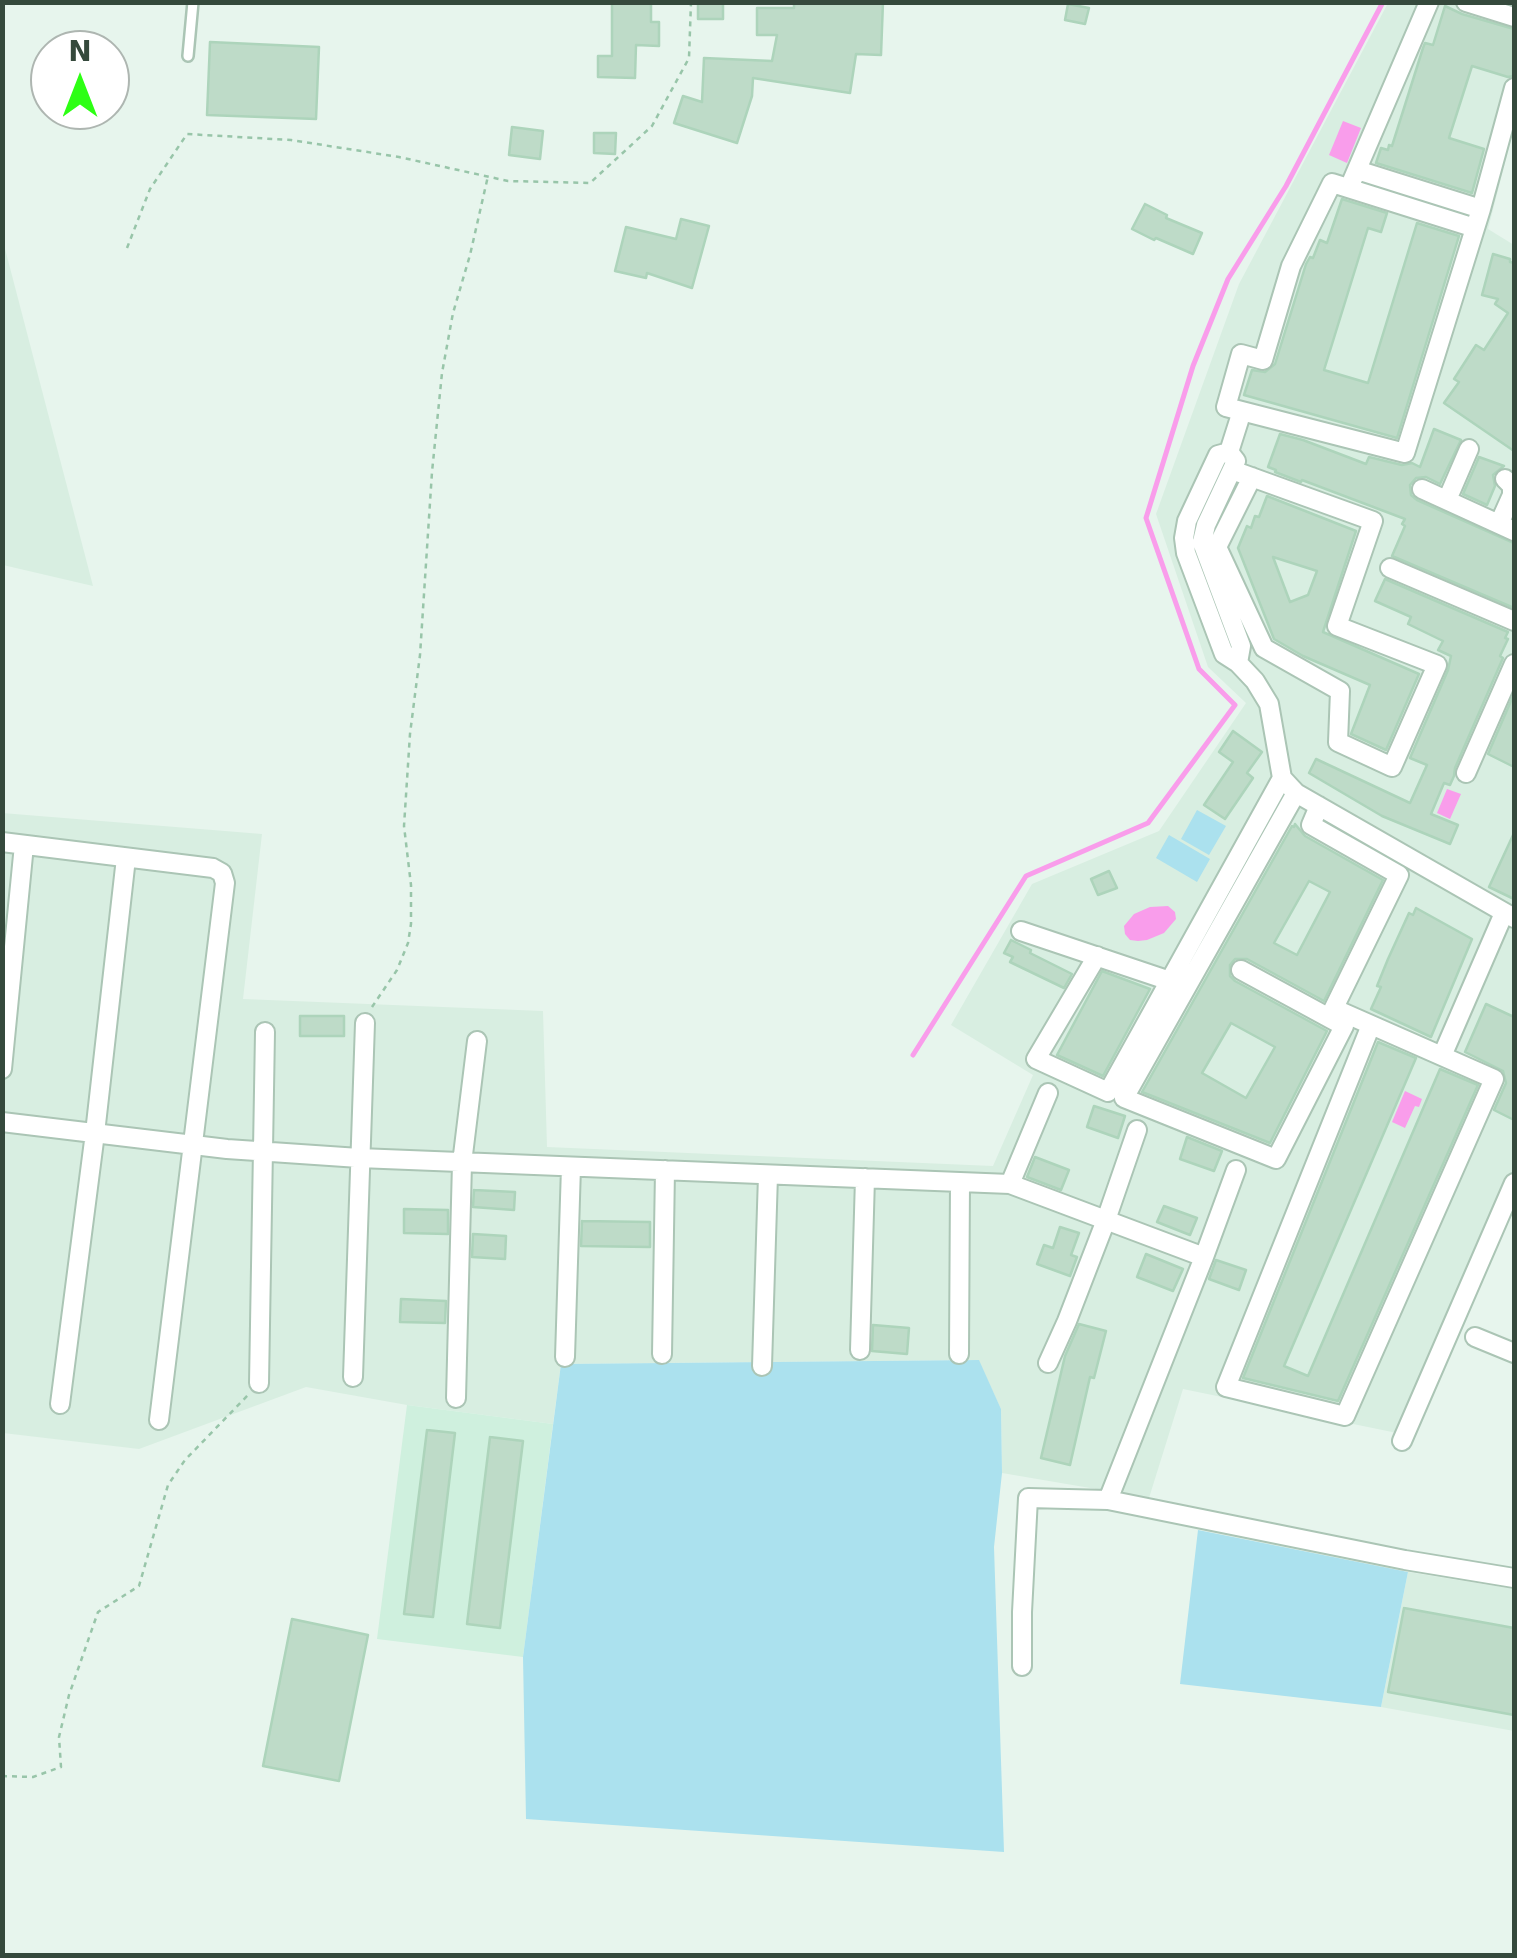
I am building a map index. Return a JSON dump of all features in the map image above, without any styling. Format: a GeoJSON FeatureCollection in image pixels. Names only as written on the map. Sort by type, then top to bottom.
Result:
{"type":"FeatureCollection","features":[{"type":"Feature","properties":{"kind":"street"},"geometry":{"type":"LineString","coordinates":[[1349,188],[1430,2]]}},
{"type":"Feature","properties":{"kind":"street"},"geometry":{"type":"LineString","coordinates":[[1466,2],[1514,17]]}},
{"type":"Feature","properties":{"kind":"street"},"geometry":{"type":"LineString","coordinates":[[1475,228],[1332,183],[1291,266],[1263,360],[1242,354],[1226,407],[1404,453],[1481,209],[1514,88]]}},
{"type":"Feature","properties":{"kind":"street"},"geometry":{"type":"LineString","coordinates":[[1356,170],[1481,209]]}},
{"type":"Feature","properties":{"kind":"street"},"geometry":{"type":"LineString","coordinates":[[1230,461],[1242,411]]}},
{"type":"Feature","properties":{"kind":"street"},"geometry":{"type":"LineString","coordinates":[[1447,500],[1469,449]]}},
{"type":"Feature","properties":{"kind":"street"},"geometry":{"type":"LineString","coordinates":[[1252,477],[1217,547],[1264,648],[1340,691],[1338,742],[1392,767],[1437,666],[1337,626],[1373,522],[1252,477],[1218,456],[1187,522],[1186,553],[1224,654],[1255,681],[1269,704],[1282,778],[1296,793],[1509,915],[1442,1056]]}},
{"type":"Feature","properties":{"kind":"street"},"geometry":{"type":"LineString","coordinates":[[1422,489],[1507,527],[1512,486],[1505,480]]}},
{"type":"Feature","properties":{"kind":"street"},"geometry":{"type":"LineString","coordinates":[[1390,568],[1514,621]]}},
{"type":"Feature","properties":{"kind":"street"},"geometry":{"type":"LineString","coordinates":[[1466,773],[1514,664]]}},
{"type":"Feature","properties":{"kind":"street"},"geometry":{"type":"LineString","coordinates":[[1097,956],[1036,1058],[1108,1092],[1282,778]]}},
{"type":"Feature","properties":{"kind":"street"},"geometry":{"type":"LineString","coordinates":[[1296,793],[1124,1098],[1276,1159],[1344,1026],[1332,1013]]}},
{"type":"Feature","properties":{"kind":"street"},"geometry":{"type":"LineString","coordinates":[[1319,806],[1311,825],[1398,876],[1332,1013]]}},
{"type":"Feature","properties":{"kind":"street"},"geometry":{"type":"LineString","coordinates":[[2,842],[212,868],[222,873],[225,883],[159,1420]]}},
{"type":"Feature","properties":{"kind":"street"},"geometry":{"type":"LineString","coordinates":[[2,1069],[24,845]]}},
{"type":"Feature","properties":{"kind":"street"},"geometry":{"type":"LineString","coordinates":[[60,1404],[96,1133],[126,858]]}},
{"type":"Feature","properties":{"kind":"street"},"geometry":{"type":"LineString","coordinates":[[1021,931],[1170,981]]}},
{"type":"Feature","properties":{"kind":"street"},"geometry":{"type":"LineString","coordinates":[[1240,970],[1332,1013],[1371,1025],[1494,1079],[1345,1416],[1226,1387],[1371,1025]]}},
{"type":"Feature","properties":{"kind":"street"},"geometry":{"type":"LineString","coordinates":[[353,1377],[365,1023]]}},
{"type":"Feature","properties":{"kind":"street"},"geometry":{"type":"LineString","coordinates":[[259,1383],[265,1032]]}},
{"type":"Feature","properties":{"kind":"street"},"geometry":{"type":"LineString","coordinates":[[456,1398],[462,1162],[477,1041]]}},
{"type":"Feature","properties":{"kind":"street"},"geometry":{"type":"LineString","coordinates":[[1010,1184],[1048,1094]]}},
{"type":"Feature","properties":{"kind":"street"},"geometry":{"type":"LineString","coordinates":[[2,1122],[193,1145],[359,1158],[1010,1184],[1204,1257]]}},
{"type":"Feature","properties":{"kind":"street"},"geometry":{"type":"LineString","coordinates":[[1048,1363],[1106,1220],[1136,1130]]}},
{"type":"Feature","properties":{"kind":"street"},"geometry":{"type":"LineString","coordinates":[[565,1357],[572,1167]]}},
{"type":"Feature","properties":{"kind":"street"},"geometry":{"type":"LineString","coordinates":[[662,1354],[665,1170]]}},
{"type":"Feature","properties":{"kind":"street"},"geometry":{"type":"LineString","coordinates":[[1108,1500],[1236,1170]]}},
{"type":"Feature","properties":{"kind":"street"},"geometry":{"type":"LineString","coordinates":[[762,1366],[768,1174]]}},
{"type":"Feature","properties":{"kind":"street"},"geometry":{"type":"LineString","coordinates":[[860,1350],[865,1178]]}},
{"type":"Feature","properties":{"kind":"street"},"geometry":{"type":"LineString","coordinates":[[959,1354],[960,1182]]}},
{"type":"Feature","properties":{"kind":"street"},"geometry":{"type":"LineString","coordinates":[[1402,1441],[1514,1183]]}},
{"type":"Feature","properties":{"kind":"street"},"geometry":{"type":"LineString","coordinates":[[1476,1337],[1514,1354]]}},
{"type":"Feature","properties":{"kind":"street"},"geometry":{"type":"LineString","coordinates":[[1022,1666],[1028,1498],[1108,1500],[1514,1578]]}},
{"type":"Feature","properties":{"kind":"lane"},"geometry":{"type":"LineString","coordinates":[[188,56],[193,2]]}},
{"type":"Feature","properties":{"kind":"path"},"geometry":{"type":"LineString","coordinates":[[127,248],[150,189],[187,134],[291,140],[508,180],[590,183],[652,126],[690,58],[691,2]]}},
{"type":"Feature","properties":{"kind":"path"},"geometry":{"type":"LineString","coordinates":[[365,1023],[397,970],[412,924],[412,885],[404,826],[442,373],[488,176]]}},
{"type":"Feature","properties":{"kind":"path"},"geometry":{"type":"LineString","coordinates":[[2,1776],[32,1776],[60,1767],[59,1737],[69,1695],[98,1612],[139,1586],[168,1485],[186,1460],[259,1383]]}},
{"type":"Feature","properties":{"kind":"shaded area"},"geometry":{"type":"Polygon","coordinates":[[[1500,2],[1514,8],[1514,128],[1488,229],[1514,245],[1514,1169],[1397,1433],[1183,1389],[1149,1498],[1002,1473],[1001,1409],[978,1360],[561,1364],[553,1424],[306,1387],[139,1449],[3,1433],[2,813],[262,834],[243,999],[543,1011],[547,1147],[993,1166],[1033,1075],[951,1025],[1032,884],[1159,831],[1246,703],[1208,667],[1156,514],[1239,284],[1388,3],[1500,2]]]}},
{"type":"Feature","properties":{"kind":"shaded area"},"geometry":{"type":"Polygon","coordinates":[[[1343,121],[1361,128],[1347,163],[1329,155],[1343,121]]]}},
{"type":"Feature","properties":{"kind":"shaded area"},"geometry":{"type":"Polygon","coordinates":[[[3,241],[93,586],[3,565],[3,241]]]}},
{"type":"Feature","properties":{"kind":"shaded area"},"geometry":{"type":"Polygon","coordinates":[[[1447,789],[1461,794],[1450,819],[1437,813],[1447,789]]]}},
{"type":"Feature","properties":{"kind":"shaded area"},"geometry":{"type":"Polygon","coordinates":[[[1197,810],[1226,826],[1209,855],[1181,839],[1197,810]]]}},
{"type":"Feature","properties":{"kind":"shaded area"},"geometry":{"type":"Polygon","coordinates":[[[1169,835],[1210,859],[1197,882],[1156,858],[1169,835]]]}},
{"type":"Feature","properties":{"kind":"shaded area"},"geometry":{"type":"Polygon","coordinates":[[[1168,906],[1176,919],[1164,933],[1138,941],[1125,934],[1124,926],[1134,914],[1150,907],[1168,906]]]}},
{"type":"Feature","properties":{"kind":"shaded area"},"geometry":{"type":"Polygon","coordinates":[[[1405,1091],[1422,1099],[1405,1128],[1392,1122],[1405,1091]]]}},
{"type":"Feature","properties":{"kind":"shaded area"},"geometry":{"type":"Polygon","coordinates":[[[979,1360],[1001,1409],[1002,1473],[994,1547],[1004,1852],[526,1819],[523,1657],[561,1364],[979,1360]]]}},
{"type":"Feature","properties":{"kind":"shaded area"},"geometry":{"type":"Polygon","coordinates":[[[407,1405],[553,1424],[523,1657],[377,1639],[407,1405]]]}},
{"type":"Feature","properties":{"kind":"shaded area"},"geometry":{"type":"Polygon","coordinates":[[[1198,1530],[1408,1572],[1381,1707],[1180,1684],[1198,1530]]]}},
{"type":"Feature","properties":{"kind":"shaded area"},"geometry":{"type":"Polygon","coordinates":[[[1408,1572],[1514,1589],[1514,1731],[1381,1707],[1408,1572]]]}},
{"type":"Feature","properties":{"kind":"building"},"geometry":{"type":"Polygon","coordinates":[[[612,2],[651,2],[651,22],[659,22],[659,46],[636,45],[635,78],[598,77],[598,56],[612,56],[612,2]]]}},
{"type":"Feature","properties":{"kind":"building"},"geometry":{"type":"Polygon","coordinates":[[[698,2],[723,2],[723,19],[698,19],[698,2]]]}},
{"type":"Feature","properties":{"kind":"building"},"geometry":{"type":"Polygon","coordinates":[[[794,2],[883,2],[881,55],[856,54],[850,93],[753,78],[752,96],[737,143],[674,123],[683,96],[702,102],[704,58],[772,61],[777,35],[757,35],[757,8],[794,8],[794,2]]]}},
{"type":"Feature","properties":{"kind":"building"},"geometry":{"type":"Polygon","coordinates":[[[1068,4],[1089,8],[1085,24],[1065,20],[1068,4]]]}},
{"type":"Feature","properties":{"kind":"building"},"geometry":{"type":"Polygon","coordinates":[[[1445,6],[1514,29],[1513,76],[1472,66],[1449,138],[1484,149],[1472,193],[1376,163],[1381,148],[1388,150],[1392,146],[1423,48],[1425,43],[1433,45],[1445,6]]]}},
{"type":"Feature","properties":{"kind":"building"},"geometry":{"type":"Polygon","coordinates":[[[210,42],[319,47],[316,119],[207,115],[210,42]]]}},
{"type":"Feature","properties":{"kind":"building"},"geometry":{"type":"Polygon","coordinates":[[[512,127],[543,131],[540,159],[509,155],[512,127]]]}},
{"type":"Feature","properties":{"kind":"building"},"geometry":{"type":"Polygon","coordinates":[[[594,133],[616,133],[615,154],[594,153],[594,133]]]}},
{"type":"Feature","properties":{"kind":"building"},"geometry":{"type":"Polygon","coordinates":[[[1342,199],[1387,213],[1381,232],[1368,228],[1324,370],[1368,383],[1417,223],[1459,236],[1397,438],[1244,395],[1252,370],[1265,372],[1275,364],[1306,264],[1313,258],[1320,240],[1327,243],[1342,199]]]}},
{"type":"Feature","properties":{"kind":"building"},"geometry":{"type":"Polygon","coordinates":[[[1145,204],[1202,233],[1193,254],[1132,229],[1145,204]]]}},
{"type":"Feature","properties":{"kind":"building"},"geometry":{"type":"Polygon","coordinates":[[[681,219],[709,226],[692,288],[647,273],[646,278],[615,271],[626,227],[676,239],[681,219]]]}},
{"type":"Feature","properties":{"kind":"building"},"geometry":{"type":"Polygon","coordinates":[[[1493,254],[1514,263],[1514,451],[1444,403],[1476,345],[1484,350],[1508,313],[1495,304],[1498,299],[1482,295],[1493,254]]]}},
{"type":"Feature","properties":{"kind":"building"},"geometry":{"type":"Polygon","coordinates":[[[1434,429],[1461,440],[1440,484],[1426,477],[1416,478],[1410,485],[1411,495],[1514,543],[1514,608],[1392,556],[1405,519],[1268,467],[1280,434],[1366,464],[1369,457],[1420,467],[1434,429]]]}},
{"type":"Feature","properties":{"kind":"building"},"geometry":{"type":"Polygon","coordinates":[[[1479,457],[1504,466],[1493,475],[1495,486],[1487,505],[1463,494],[1479,457]]]}},
{"type":"Feature","properties":{"kind":"building"},"geometry":{"type":"Polygon","coordinates":[[[1267,496],[1356,531],[1323,632],[1419,674],[1386,750],[1351,734],[1370,685],[1274,639],[1238,548],[1247,526],[1251,528],[1255,516],[1259,517],[1267,496]],[[1273,557],[1290,602],[1308,595],[1317,571],[1273,557]]]}},
{"type":"Feature","properties":{"kind":"building"},"geometry":{"type":"Polygon","coordinates":[[[1385,579],[1508,632],[1500,656],[1503,658],[1454,776],[1450,785],[1444,783],[1431,814],[1458,825],[1450,844],[1382,816],[1309,773],[1316,759],[1410,803],[1427,765],[1410,758],[1451,656],[1438,650],[1443,641],[1408,624],[1411,617],[1375,601],[1385,579]]]}},
{"type":"Feature","properties":{"kind":"building"},"geometry":{"type":"Polygon","coordinates":[[[1514,694],[1514,767],[1488,754],[1514,694]]]}},
{"type":"Feature","properties":{"kind":"building"},"geometry":{"type":"Polygon","coordinates":[[[1233,731],[1262,752],[1247,773],[1253,778],[1225,819],[1204,805],[1233,762],[1219,752],[1233,731]]]}},
{"type":"Feature","properties":{"kind":"building"},"geometry":{"type":"Polygon","coordinates":[[[1295,824],[1305,836],[1383,880],[1324,1001],[1247,959],[1235,959],[1230,965],[1230,976],[1235,981],[1327,1031],[1270,1143],[1142,1092],[1295,824]],[[1309,881],[1274,943],[1297,955],[1330,892],[1309,881]],[[1231,1023],[1202,1073],[1246,1098],[1275,1047],[1231,1023]]]}},
{"type":"Feature","properties":{"kind":"building"},"geometry":{"type":"Polygon","coordinates":[[[1514,833],[1514,899],[1489,887],[1514,833]]]}},
{"type":"Feature","properties":{"kind":"building"},"geometry":{"type":"Polygon","coordinates":[[[1109,871],[1117,888],[1098,895],[1091,879],[1109,871]]]}},
{"type":"Feature","properties":{"kind":"building"},"geometry":{"type":"Polygon","coordinates":[[[1416,908],[1472,939],[1431,1037],[1371,1009],[1388,959],[1409,913],[1413,915],[1416,908]]]}},
{"type":"Feature","properties":{"kind":"building"},"geometry":{"type":"Polygon","coordinates":[[[1011,940],[1072,974],[1064,988],[1010,962],[1013,957],[1004,953],[1011,940]]]}},
{"type":"Feature","properties":{"kind":"building"},"geometry":{"type":"Polygon","coordinates":[[[1102,971],[1150,989],[1103,1076],[1057,1055],[1102,971]]]}},
{"type":"Feature","properties":{"kind":"building"},"geometry":{"type":"Polygon","coordinates":[[[1486,1004],[1514,1017],[1514,1120],[1494,1110],[1506,1083],[1503,1071],[1465,1052],[1486,1004]]]}},
{"type":"Feature","properties":{"kind":"building"},"geometry":{"type":"Polygon","coordinates":[[[300,1016],[344,1016],[344,1036],[300,1036],[300,1016]]]}},
{"type":"Feature","properties":{"kind":"building"},"geometry":{"type":"Polygon","coordinates":[[[1378,1042],[1416,1058],[1284,1366],[1308,1376],[1440,1069],[1478,1085],[1338,1401],[1243,1378],[1378,1042]]]}},
{"type":"Feature","properties":{"kind":"building"},"geometry":{"type":"Polygon","coordinates":[[[1094,1106],[1125,1116],[1118,1138],[1087,1127],[1094,1106]]]}},
{"type":"Feature","properties":{"kind":"building"},"geometry":{"type":"Polygon","coordinates":[[[1187,1137],[1222,1151],[1214,1171],[1180,1159],[1187,1137]]]}},
{"type":"Feature","properties":{"kind":"building"},"geometry":{"type":"Polygon","coordinates":[[[1035,1157],[1069,1170],[1061,1190],[1027,1177],[1035,1157]]]}},
{"type":"Feature","properties":{"kind":"building"},"geometry":{"type":"Polygon","coordinates":[[[474,1190],[515,1192],[514,1210],[473,1207],[474,1190]]]}},
{"type":"Feature","properties":{"kind":"building"},"geometry":{"type":"Polygon","coordinates":[[[1164,1206],[1197,1218],[1190,1235],[1157,1222],[1164,1206]]]}},
{"type":"Feature","properties":{"kind":"building"},"geometry":{"type":"Polygon","coordinates":[[[404,1209],[448,1210],[448,1234],[404,1233],[404,1209]]]}},
{"type":"Feature","properties":{"kind":"building"},"geometry":{"type":"Polygon","coordinates":[[[582,1221],[650,1222],[650,1247],[581,1246],[582,1221]]]}},
{"type":"Feature","properties":{"kind":"building"},"geometry":{"type":"Polygon","coordinates":[[[1060,1227],[1079,1233],[1071,1255],[1077,1257],[1070,1276],[1037,1264],[1044,1245],[1053,1248],[1060,1227]]]}},
{"type":"Feature","properties":{"kind":"building"},"geometry":{"type":"Polygon","coordinates":[[[473,1234],[506,1236],[505,1259],[472,1257],[473,1234]]]}},
{"type":"Feature","properties":{"kind":"building"},"geometry":{"type":"Polygon","coordinates":[[[1146,1254],[1183,1269],[1173,1291],[1137,1277],[1146,1254]]]}},
{"type":"Feature","properties":{"kind":"building"},"geometry":{"type":"Polygon","coordinates":[[[1216,1260],[1246,1270],[1239,1290],[1209,1279],[1216,1260]]]}},
{"type":"Feature","properties":{"kind":"building"},"geometry":{"type":"Polygon","coordinates":[[[401,1299],[446,1301],[445,1323],[400,1322],[401,1299]]]}},
{"type":"Feature","properties":{"kind":"building"},"geometry":{"type":"Polygon","coordinates":[[[1079,1324],[1106,1331],[1094,1378],[1090,1377],[1070,1465],[1041,1458],[1065,1356],[1079,1324]]]}},
{"type":"Feature","properties":{"kind":"building"},"geometry":{"type":"Polygon","coordinates":[[[873,1325],[909,1328],[907,1354],[872,1351],[873,1325]]]}},
{"type":"Feature","properties":{"kind":"building"},"geometry":{"type":"Polygon","coordinates":[[[427,1430],[455,1433],[433,1617],[404,1614],[427,1430]]]}},
{"type":"Feature","properties":{"kind":"building"},"geometry":{"type":"Polygon","coordinates":[[[490,1437],[523,1441],[500,1628],[467,1624],[490,1437]]]}},
{"type":"Feature","properties":{"kind":"building"},"geometry":{"type":"Polygon","coordinates":[[[1404,1608],[1514,1628],[1514,1715],[1388,1692],[1404,1608]]]}},
{"type":"Feature","properties":{"kind":"building"},"geometry":{"type":"Polygon","coordinates":[[[292,1619],[368,1635],[339,1781],[263,1766],[292,1619]]]}},
{"type":"Feature","properties":{"kind":"waterway"},"geometry":{"type":"LineString","coordinates":[[913,1055],[1026,876],[1148,823],[1235,705],[1199,669],[1146,518],[1193,366],[1228,279],[1286,186],[1383,2]]}}]}
